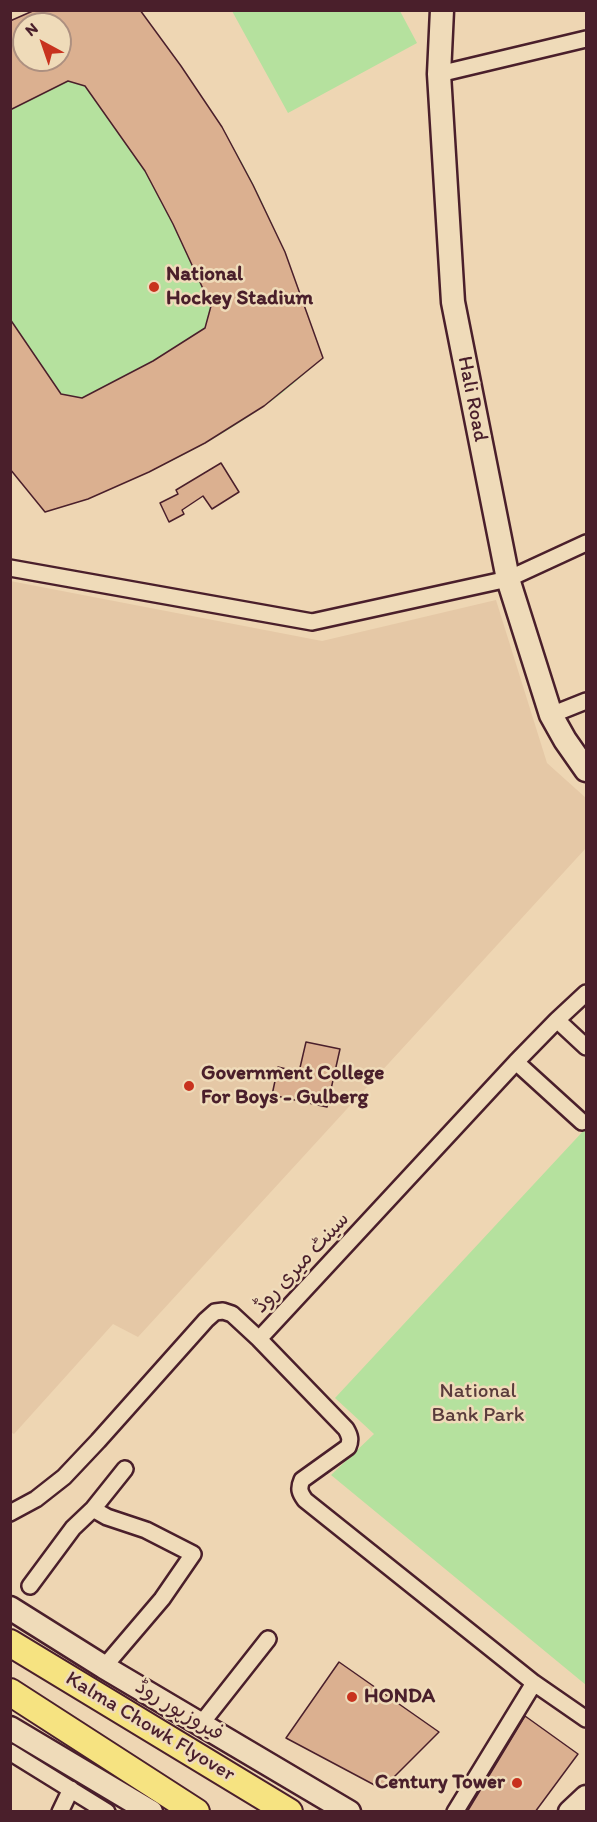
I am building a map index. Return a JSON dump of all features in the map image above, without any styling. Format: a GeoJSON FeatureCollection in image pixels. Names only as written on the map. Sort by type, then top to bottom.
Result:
{"type":"FeatureCollection","features":[{"type":"Feature","properties":{"kind":"main road","name":"Kalma Chowk Flyover"},"geometry":{"type":"LineString","coordinates":[[10,1643],[289,1812]]}},
{"type":"Feature","properties":{"kind":"main road","name":"Kalma Chowk Flyover"},"geometry":{"type":"LineString","coordinates":[[10,1692],[196,1812]]}},
{"type":"Feature","properties":{"kind":"street","name":"Hali Road"},"geometry":{"type":"LineString","coordinates":[[442,10],[439,74],[453,302],[508,579],[551,715],[586,770]]}},
{"type":"Feature","properties":{"kind":"street"},"geometry":{"type":"LineString","coordinates":[[439,74],[586,39]]}},
{"type":"Feature","properties":{"kind":"street"},"geometry":{"type":"LineString","coordinates":[[10,568],[312,622],[508,579],[586,543]]}},
{"type":"Feature","properties":{"kind":"street"},"geometry":{"type":"LineString","coordinates":[[551,715],[586,701]]}},
{"type":"Feature","properties":{"kind":"street","name":"سینٹ میری روڈ"},"geometry":{"type":"LineString","coordinates":[[10,1513],[36,1499],[64,1477],[215,1312],[223,1311],[232,1314],[259,1339],[516,1062],[586,993]]}},
{"type":"Feature","properties":{"kind":"street"},"geometry":{"type":"LineString","coordinates":[[557,1020],[586,1047]]}},
{"type":"Feature","properties":{"kind":"street"},"geometry":{"type":"LineString","coordinates":[[516,1062],[582,1122]]}},
{"type":"Feature","properties":{"kind":"street"},"geometry":{"type":"LineString","coordinates":[[259,1339],[350,1435],[348,1447],[302,1480],[299,1487],[305,1500],[534,1683],[586,1719]]}},
{"type":"Feature","properties":{"kind":"street"},"geometry":{"type":"LineString","coordinates":[[30,1586],[73,1528],[93,1509],[125,1469]]}},
{"type":"Feature","properties":{"kind":"street"},"geometry":{"type":"LineString","coordinates":[[93,1509],[107,1517],[146,1530],[193,1554],[162,1599],[104,1667]]}},
{"type":"Feature","properties":{"kind":"street","name":"فیروزپور روڈ"},"geometry":{"type":"LineString","coordinates":[[10,1608],[104,1667],[349,1812]]}},
{"type":"Feature","properties":{"kind":"street"},"geometry":{"type":"LineString","coordinates":[[201,1724],[268,1640]]}},
{"type":"Feature","properties":{"kind":"street"},"geometry":{"type":"LineString","coordinates":[[455,1812],[534,1683]]}},
{"type":"Feature","properties":{"kind":"street"},"geometry":{"type":"LineString","coordinates":[[10,1728],[151,1812]]}},
{"type":"Feature","properties":{"kind":"street"},"geometry":{"type":"LineString","coordinates":[[10,1752],[107,1812]]}},
{"type":"Feature","properties":{"kind":"street"},"geometry":{"type":"LineString","coordinates":[[60,1812],[71,1789]]}},
{"type":"Feature","properties":{"kind":"street"},"geometry":{"type":"LineString","coordinates":[[570,1812],[586,1797]]}},
{"type":"Feature","properties":{"kind":"street"},"geometry":{"type":"LineString","coordinates":[[583,1812],[586,1805]]}},
{"type":"Feature","properties":{"kind":"shaded area","name":"Government College For Boys - Gulberg"},"geometry":{"type":"Polygon","coordinates":[[[10,581],[322,641],[496,600],[547,763],[586,798],[586,848],[138,1337],[113,1324],[14,1434],[10,1432],[10,581]]]}},
{"type":"Feature","properties":{"kind":"green space","name":"National Hockey Stadium"},"geometry":{"type":"Polygon","coordinates":[[[140,11],[211,112],[252,182],[291,269],[323,358],[271,402],[238,424],[158,468],[74,502],[45,512],[11,469],[11,23],[12,72],[72,72],[72,17],[140,11]]]}},
{"type":"Feature","properties":{"kind":"green space"},"geometry":{"type":"Polygon","coordinates":[[[232,11],[400,11],[417,43],[288,113],[232,11]]]}},
{"type":"Feature","properties":{"kind":"green space","name":"National Bank Park"},"geometry":{"type":"Polygon","coordinates":[[[586,1128],[586,1685],[331,1475],[374,1434],[335,1398],[586,1128]]]}},
{"type":"Feature","properties":{"kind":"building"},"geometry":{"type":"Polygon","coordinates":[[[35,10],[140,10],[222,127],[253,185],[285,252],[323,358],[264,406],[205,443],[149,472],[88,499],[45,512],[10,469],[10,319],[61,394],[82,398],[153,361],[205,328],[211,306],[173,224],[145,171],[85,86],[68,81],[10,110],[10,21],[12,20],[12,72],[72,72],[72,12],[30,12],[35,10]]]}},
{"type":"Feature","properties":{"kind":"building"},"geometry":{"type":"Polygon","coordinates":[[[221,463],[239,492],[212,509],[203,496],[182,510],[184,514],[169,522],[160,503],[178,494],[176,490],[221,463]]]}},
{"type":"Feature","properties":{"kind":"building"},"geometry":{"type":"Polygon","coordinates":[[[306,1042],[340,1049],[327,1107],[272,1095],[278,1067],[299,1072],[306,1042]]]}},
{"type":"Feature","properties":{"kind":"building","name":"HONDA"},"geometry":{"type":"Polygon","coordinates":[[[339,1662],[439,1732],[382,1789],[286,1738],[339,1662]]]}},
{"type":"Feature","properties":{"kind":"building","name":"Century Tower"},"geometry":{"type":"Polygon","coordinates":[[[525,1716],[578,1754],[535,1812],[467,1812],[525,1716]]]}},
{"type":"Feature","properties":{"kind":"place","name":"National Hockey Stadium"},"geometry":{"type":"Point","coordinates":[154,287]}},
{"type":"Feature","properties":{"kind":"place","name":"Government College For Boys - Gulberg"},"geometry":{"type":"Point","coordinates":[189,1086]}},
{"type":"Feature","properties":{"kind":"place","name":"HONDA"},"geometry":{"type":"Point","coordinates":[352,1697]}},
{"type":"Feature","properties":{"kind":"place","name":"Century Tower"},"geometry":{"type":"Point","coordinates":[517,1783]}}]}
